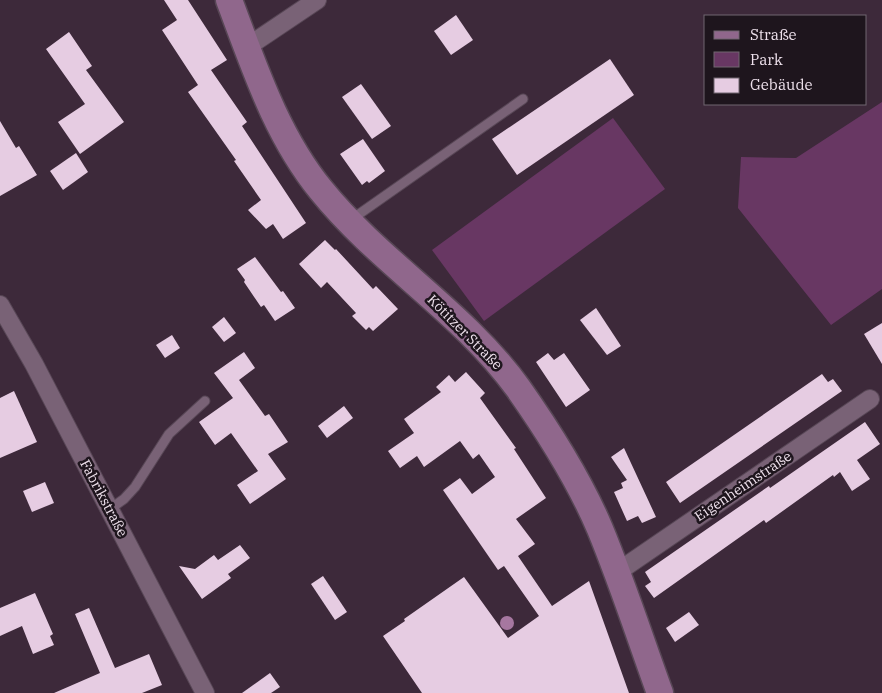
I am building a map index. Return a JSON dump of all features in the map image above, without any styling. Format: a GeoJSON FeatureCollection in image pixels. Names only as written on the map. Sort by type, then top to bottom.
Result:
{"type":"FeatureCollection","features":[{"type":"Feature","properties":{"kind":"street","name":"Kötitzer Straße"},"geometry":{"type":"LineString","coordinates":[[229,0],[265,93],[288,142],[322,192],[349,221],[494,358],[517,388],[577,481],[600,528],[660,693]]}},
{"type":"Feature","properties":{"kind":"street"},"geometry":{"type":"LineString","coordinates":[[247,47],[317,0]]}},
{"type":"Feature","properties":{"kind":"street","name":"Fabrikstraße"},"geometry":{"type":"LineString","coordinates":[[0,305],[34,364],[205,693]]}},
{"type":"Feature","properties":{"kind":"street","name":"Eigenheimstraße"},"geometry":{"type":"LineString","coordinates":[[616,573],[870,399]]}},
{"type":"Feature","properties":{"kind":"lane"},"geometry":{"type":"LineString","coordinates":[[349,221],[523,98]]}},
{"type":"Feature","properties":{"kind":"lane"},"geometry":{"type":"LineString","coordinates":[[110,509],[124,499],[135,487],[169,434],[205,402]]}},
{"type":"Feature","properties":{"kind":"green space"},"geometry":{"type":"Polygon","coordinates":[[[882,102],[882,289],[831,325],[738,208],[741,157],[796,158],[882,102]]]}},
{"type":"Feature","properties":{"kind":"green space"},"geometry":{"type":"Polygon","coordinates":[[[613,118],[665,189],[484,321],[432,250],[613,118]]]}},
{"type":"Feature","properties":{"kind":"building"},"geometry":{"type":"Polygon","coordinates":[[[164,0],[188,0],[227,60],[211,70],[247,122],[242,126],[306,223],[283,239],[273,224],[266,229],[248,210],[261,200],[234,161],[236,160],[188,92],[198,85],[162,30],[177,20],[164,0]]]}},
{"type":"Feature","properties":{"kind":"building"},"geometry":{"type":"Polygon","coordinates":[[[456,15],[473,40],[451,55],[434,31],[456,15]]]}},
{"type":"Feature","properties":{"kind":"building"},"geometry":{"type":"Polygon","coordinates":[[[69,32],[92,66],[86,70],[124,122],[80,154],[58,122],[85,104],[46,49],[69,32]]]}},
{"type":"Feature","properties":{"kind":"building"},"geometry":{"type":"Polygon","coordinates":[[[610,59],[634,95],[517,175],[492,139],[610,59]]]}},
{"type":"Feature","properties":{"kind":"building"},"geometry":{"type":"Polygon","coordinates":[[[361,84],[391,126],[372,139],[342,97],[361,84]]]}},
{"type":"Feature","properties":{"kind":"building"},"geometry":{"type":"Polygon","coordinates":[[[0,121],[16,148],[19,146],[37,175],[0,196],[0,121]]]}},
{"type":"Feature","properties":{"kind":"building"},"geometry":{"type":"Polygon","coordinates":[[[363,139],[385,171],[369,183],[367,181],[362,185],[340,154],[363,139]]]}},
{"type":"Feature","properties":{"kind":"building"},"geometry":{"type":"Polygon","coordinates":[[[76,153],[88,172],[63,190],[50,171],[76,153]]]}},
{"type":"Feature","properties":{"kind":"building"},"geometry":{"type":"Polygon","coordinates":[[[325,240],[336,249],[373,289],[376,286],[398,309],[373,331],[369,327],[366,330],[352,316],[356,313],[327,282],[321,288],[299,264],[325,240]]]}},
{"type":"Feature","properties":{"kind":"building"},"geometry":{"type":"Polygon","coordinates":[[[255,257],[295,308],[275,321],[264,305],[261,307],[237,269],[255,257]]]}},
{"type":"Feature","properties":{"kind":"building"},"geometry":{"type":"Polygon","coordinates":[[[596,308],[621,346],[607,355],[580,320],[596,308]]]}},
{"type":"Feature","properties":{"kind":"building"},"geometry":{"type":"Polygon","coordinates":[[[224,317],[236,333],[224,342],[212,327],[224,317]]]}},
{"type":"Feature","properties":{"kind":"building"},"geometry":{"type":"Polygon","coordinates":[[[882,323],[882,364],[864,334],[882,323]]]}},
{"type":"Feature","properties":{"kind":"building"},"geometry":{"type":"Polygon","coordinates":[[[172,335],[180,348],[165,358],[156,345],[172,335]]]}},
{"type":"Feature","properties":{"kind":"building"},"geometry":{"type":"Polygon","coordinates":[[[244,352],[255,368],[239,380],[265,416],[269,414],[288,442],[268,454],[286,479],[250,504],[237,485],[258,471],[231,433],[215,445],[199,422],[233,398],[214,373],[244,352]]]}},
{"type":"Feature","properties":{"kind":"building"},"geometry":{"type":"Polygon","coordinates":[[[548,353],[554,360],[564,353],[590,390],[566,407],[536,362],[548,353]]]}},
{"type":"Feature","properties":{"kind":"building"},"geometry":{"type":"Polygon","coordinates":[[[466,372],[485,393],[480,398],[516,448],[514,449],[546,498],[516,519],[535,544],[518,556],[552,606],[589,581],[629,693],[422,693],[383,636],[464,577],[508,638],[539,616],[504,566],[498,570],[443,490],[460,478],[472,494],[495,477],[479,454],[473,459],[460,441],[424,467],[417,456],[400,468],[388,451],[414,433],[404,419],[441,392],[436,387],[449,375],[455,382],[466,372]]]}},
{"type":"Feature","properties":{"kind":"building"},"geometry":{"type":"Polygon","coordinates":[[[822,374],[828,382],[833,379],[842,391],[680,503],[666,482],[822,374]]]}},
{"type":"Feature","properties":{"kind":"building"},"geometry":{"type":"Polygon","coordinates":[[[14,391],[37,442],[0,458],[0,398],[14,391]]]}},
{"type":"Feature","properties":{"kind":"building"},"geometry":{"type":"Polygon","coordinates":[[[344,406],[353,418],[327,438],[318,426],[344,406]]]}},
{"type":"Feature","properties":{"kind":"building"},"geometry":{"type":"Polygon","coordinates":[[[865,422],[880,444],[857,460],[870,479],[852,491],[840,472],[834,477],[833,475],[766,523],[764,520],[654,598],[645,586],[651,582],[645,572],[865,422]]]}},
{"type":"Feature","properties":{"kind":"building"},"geometry":{"type":"Polygon","coordinates":[[[624,448],[656,517],[642,523],[638,516],[627,521],[614,492],[623,488],[621,483],[627,480],[611,457],[624,448]]]}},
{"type":"Feature","properties":{"kind":"building"},"geometry":{"type":"Polygon","coordinates":[[[45,482],[54,503],[32,512],[23,491],[45,482]]]}},
{"type":"Feature","properties":{"kind":"building"},"geometry":{"type":"Polygon","coordinates":[[[240,545],[250,558],[228,574],[231,578],[202,599],[179,566],[195,569],[214,555],[218,560],[240,545]]]}},
{"type":"Feature","properties":{"kind":"building"},"geometry":{"type":"Polygon","coordinates":[[[323,576],[347,612],[335,620],[311,584],[323,576]]]}},
{"type":"Feature","properties":{"kind":"building"},"geometry":{"type":"Polygon","coordinates":[[[35,593],[53,634],[50,636],[54,645],[33,654],[22,626],[0,636],[0,608],[35,593]]]}},
{"type":"Feature","properties":{"kind":"building"},"geometry":{"type":"Polygon","coordinates":[[[89,608],[115,668],[149,654],[162,685],[142,693],[54,693],[100,673],[75,614],[89,608]]]}},
{"type":"Feature","properties":{"kind":"building"},"geometry":{"type":"Polygon","coordinates":[[[689,612],[699,625],[675,642],[666,628],[689,612]]]}},
{"type":"Feature","properties":{"kind":"building"},"geometry":{"type":"Polygon","coordinates":[[[270,673],[280,687],[271,693],[242,693],[270,673]]]}}]}
